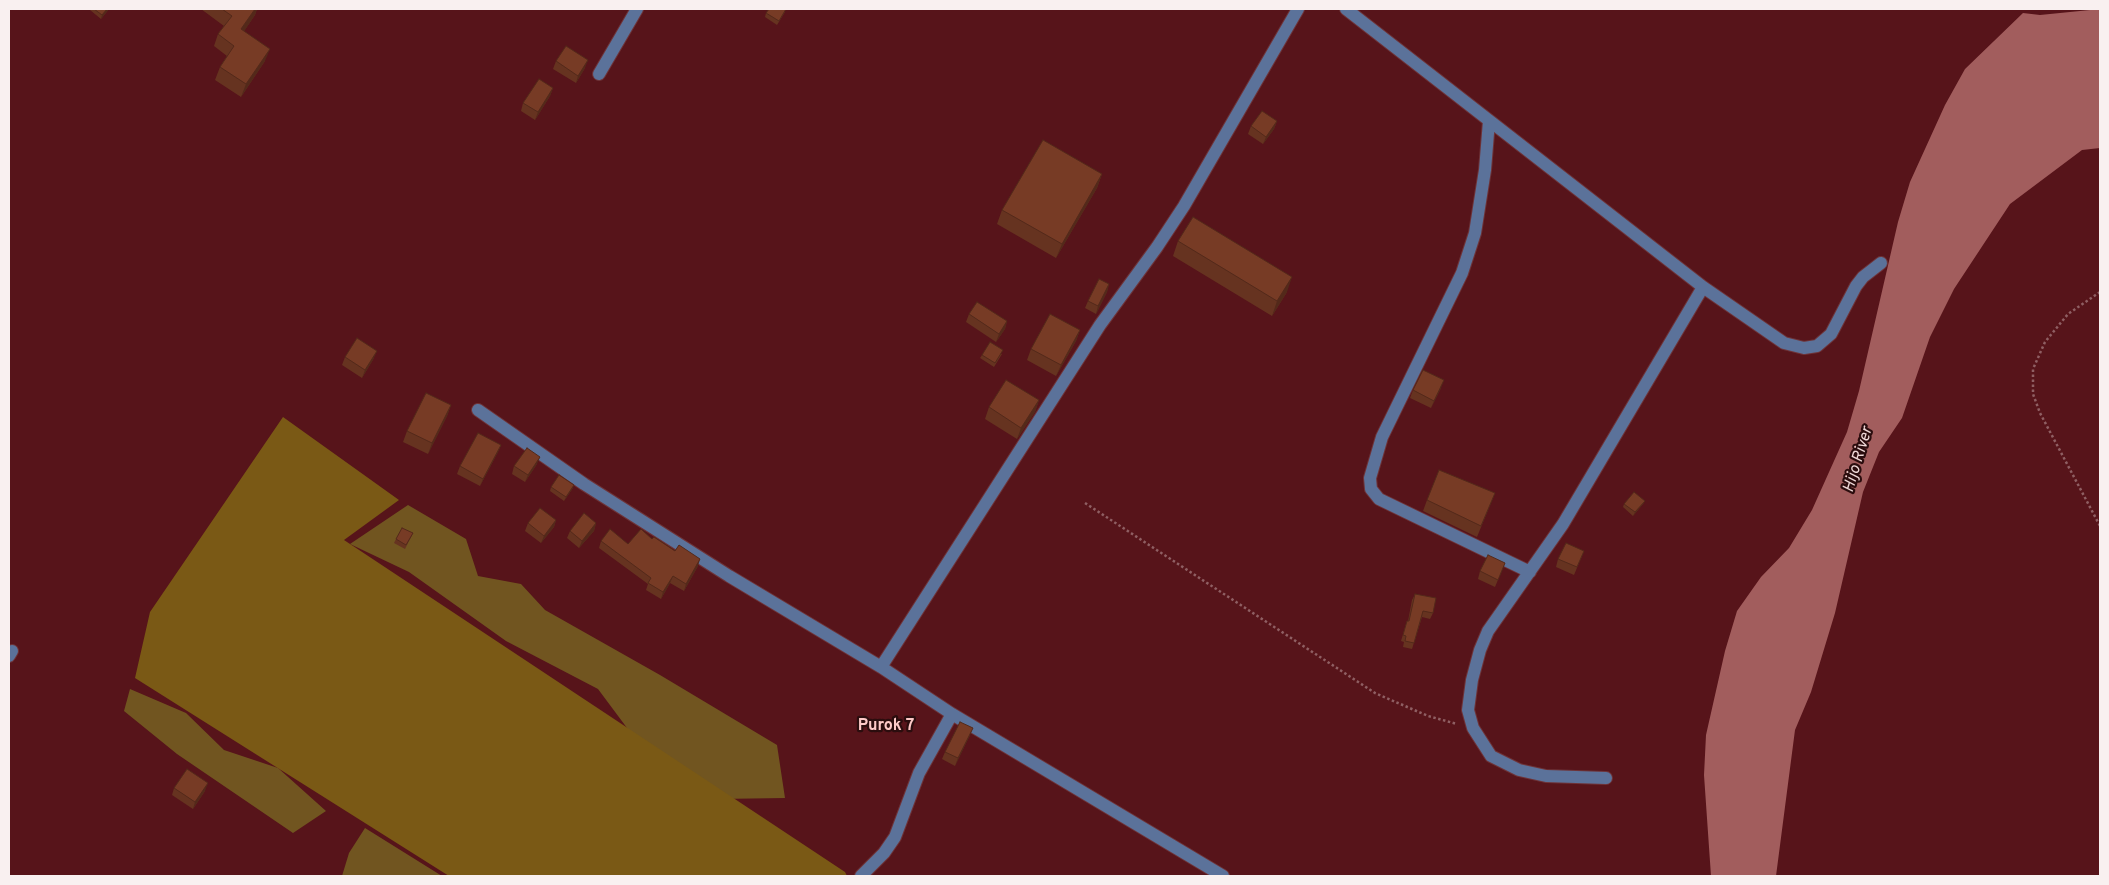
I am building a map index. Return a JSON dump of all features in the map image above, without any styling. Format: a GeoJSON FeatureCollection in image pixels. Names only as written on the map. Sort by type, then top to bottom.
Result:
{"type":"FeatureCollection","features":[{"type":"Feature","properties":{"kind":"street"},"geometry":{"type":"LineString","coordinates":[[599,74],[637,9]]}},
{"type":"Feature","properties":{"kind":"street"},"geometry":{"type":"LineString","coordinates":[[881,667],[1100,325],[1157,247],[1184,206],[1298,9]]}},
{"type":"Feature","properties":{"kind":"street"},"geometry":{"type":"LineString","coordinates":[[1346,9],[1703,287],[1784,343],[1804,348],[1817,346],[1831,334],[1856,286],[1863,277],[1881,263]]}},
{"type":"Feature","properties":{"kind":"street"},"geometry":{"type":"LineString","coordinates":[[1489,121],[1480,207],[1475,233],[1462,273],[1390,420],[1374,460],[1370,478],[1371,489],[1379,499],[1530,572]]}},
{"type":"Feature","properties":{"kind":"street"},"geometry":{"type":"LineString","coordinates":[[1606,778],[1546,776],[1519,770],[1491,756],[1473,728],[1468,710],[1480,650],[1488,631],[1563,524],[1703,287]]}},
{"type":"Feature","properties":{"kind":"street"},"geometry":{"type":"LineString","coordinates":[[478,410],[608,499],[729,576],[881,667],[952,714],[1223,876]]}},
{"type":"Feature","properties":{"kind":"street"},"geometry":{"type":"LineString","coordinates":[[861,876],[884,853],[895,837],[919,773],[952,714]]}},
{"type":"Feature","properties":{"kind":"path"},"geometry":{"type":"LineString","coordinates":[[2100,292],[2068,314],[2045,342],[2033,369],[2033,394],[2040,413],[2100,526]]}},
{"type":"Feature","properties":{"kind":"path"},"geometry":{"type":"LineString","coordinates":[[1085,503],[1375,693],[1428,716],[1473,728]]}},
{"type":"Feature","properties":{"kind":"shaded area"},"geometry":{"type":"Polygon","coordinates":[[[283,417],[399,500],[344,540],[845,872],[847,876],[449,876],[135,678],[150,612],[283,417]]]}},
{"type":"Feature","properties":{"kind":"shaded area"},"geometry":{"type":"Polygon","coordinates":[[[408,505],[466,539],[478,576],[521,584],[545,610],[660,675],[777,745],[785,798],[718,799],[633,736],[598,689],[506,641],[409,572],[350,544],[408,505]]]}},
{"type":"Feature","properties":{"kind":"shaded area"},"geometry":{"type":"Polygon","coordinates":[[[130,689],[186,713],[224,750],[278,768],[326,811],[293,833],[177,754],[124,711],[130,689]]]}},
{"type":"Feature","properties":{"kind":"shaded area"},"geometry":{"type":"Polygon","coordinates":[[[365,828],[442,876],[342,876],[349,853],[365,828]]]}},
{"type":"Feature","properties":{"kind":"water","name":"Hijo River"},"geometry":{"type":"Polygon","coordinates":[[[2100,9],[2100,148],[2082,150],[2010,204],[1954,289],[1930,337],[1902,418],[1879,452],[1863,492],[1835,613],[1811,692],[1795,730],[1776,876],[1711,876],[1704,775],[1706,735],[1725,651],[1737,611],[1761,577],[1789,548],[1812,510],[1847,432],[1859,391],[1898,222],[1910,182],[1945,105],[1965,69],[2023,13],[2040,15],[2100,9]]]}},
{"type":"Feature","properties":{"kind":"building"},"geometry":{"type":"Polygon","coordinates":[[[94,9],[107,9],[102,15],[94,9]]]}},
{"type":"Feature","properties":{"kind":"building"},"geometry":{"type":"Polygon","coordinates":[[[222,9],[255,9],[241,29],[270,49],[246,84],[220,67],[234,46],[218,34],[232,16],[222,9]]]}},
{"type":"Feature","properties":{"kind":"building"},"geometry":{"type":"Polygon","coordinates":[[[769,9],[786,9],[779,21],[766,13],[769,9]]]}},
{"type":"Feature","properties":{"kind":"building"},"geometry":{"type":"Polygon","coordinates":[[[566,46],[588,60],[578,76],[556,61],[566,46]]]}},
{"type":"Feature","properties":{"kind":"building"},"geometry":{"type":"Polygon","coordinates":[[[539,79],[553,88],[538,112],[523,103],[539,79]]]}},
{"type":"Feature","properties":{"kind":"building"},"geometry":{"type":"Polygon","coordinates":[[[1262,111],[1277,121],[1266,137],[1251,126],[1262,111]]]}},
{"type":"Feature","properties":{"kind":"building"},"geometry":{"type":"Polygon","coordinates":[[[1043,140],[1102,174],[1062,244],[1002,210],[1043,140]]]}},
{"type":"Feature","properties":{"kind":"building"},"geometry":{"type":"Polygon","coordinates":[[[1193,217],[1292,277],[1277,301],[1178,241],[1193,217]]]}},
{"type":"Feature","properties":{"kind":"building"},"geometry":{"type":"Polygon","coordinates":[[[1099,279],[1109,284],[1098,306],[1088,301],[1099,279]]]}},
{"type":"Feature","properties":{"kind":"building"},"geometry":{"type":"Polygon","coordinates":[[[977,302],[1007,321],[999,334],[969,314],[977,302]]]}},
{"type":"Feature","properties":{"kind":"building"},"geometry":{"type":"Polygon","coordinates":[[[1050,314],[1080,330],[1061,365],[1031,349],[1050,314]]]}},
{"type":"Feature","properties":{"kind":"building"},"geometry":{"type":"Polygon","coordinates":[[[357,338],[377,351],[365,370],[345,357],[357,338]]]}},
{"type":"Feature","properties":{"kind":"building"},"geometry":{"type":"Polygon","coordinates":[[[990,342],[1003,350],[995,363],[982,355],[990,342]]]}},
{"type":"Feature","properties":{"kind":"building"},"geometry":{"type":"Polygon","coordinates":[[[1423,370],[1444,380],[1434,401],[1413,390],[1423,370]]]}},
{"type":"Feature","properties":{"kind":"building"},"geometry":{"type":"Polygon","coordinates":[[[1006,380],[1039,400],[1021,428],[989,407],[1006,380]]]}},
{"type":"Feature","properties":{"kind":"building"},"geometry":{"type":"Polygon","coordinates":[[[426,393],[451,405],[432,443],[407,431],[426,393]]]}},
{"type":"Feature","properties":{"kind":"building"},"geometry":{"type":"Polygon","coordinates":[[[478,433],[501,445],[483,479],[460,466],[478,433]]]}},
{"type":"Feature","properties":{"kind":"building"},"geometry":{"type":"Polygon","coordinates":[[[527,448],[540,457],[528,475],[514,466],[527,448]]]}},
{"type":"Feature","properties":{"kind":"building"},"geometry":{"type":"Polygon","coordinates":[[[1439,470],[1495,493],[1481,526],[1427,500],[1439,470]]]}},
{"type":"Feature","properties":{"kind":"building"},"geometry":{"type":"Polygon","coordinates":[[[559,475],[574,485],[566,497],[551,487],[559,475]]]}},
{"type":"Feature","properties":{"kind":"building"},"geometry":{"type":"Polygon","coordinates":[[[1634,492],[1645,501],[1635,512],[1624,504],[1634,492]]]}},
{"type":"Feature","properties":{"kind":"building"},"geometry":{"type":"Polygon","coordinates":[[[540,508],[556,520],[544,536],[528,523],[540,508]]]}},
{"type":"Feature","properties":{"kind":"building"},"geometry":{"type":"Polygon","coordinates":[[[584,513],[596,523],[582,541],[570,531],[584,513]]]}},
{"type":"Feature","properties":{"kind":"building"},"geometry":{"type":"Polygon","coordinates":[[[402,528],[413,533],[406,545],[396,539],[402,528]]]}},
{"type":"Feature","properties":{"kind":"building"},"geometry":{"type":"Polygon","coordinates":[[[610,529],[628,544],[641,529],[652,539],[654,537],[675,551],[679,545],[700,559],[686,584],[673,576],[663,592],[648,583],[651,578],[601,541],[610,529]]]}},
{"type":"Feature","properties":{"kind":"building"},"geometry":{"type":"Polygon","coordinates":[[[1566,543],[1584,551],[1577,567],[1558,559],[1566,543]]]}},
{"type":"Feature","properties":{"kind":"building"},"geometry":{"type":"Polygon","coordinates":[[[1488,555],[1505,563],[1498,580],[1480,571],[1488,555]]]}},
{"type":"Feature","properties":{"kind":"building"},"geometry":{"type":"Polygon","coordinates":[[[1415,594],[1436,598],[1433,613],[1423,611],[1414,643],[1405,641],[1406,636],[1403,635],[1407,621],[1409,621],[1415,594]]]}},
{"type":"Feature","properties":{"kind":"building"},"geometry":{"type":"Polygon","coordinates":[[[960,722],[973,728],[958,758],[945,752],[960,722]]]}},
{"type":"Feature","properties":{"kind":"building"},"geometry":{"type":"Polygon","coordinates":[[[187,769],[208,783],[195,802],[174,788],[187,769]]]}},
{"type":"Feature","properties":{"kind":"district","name":"Purok 7"},"geometry":{"type":"Point","coordinates":[886,727]}}]}
